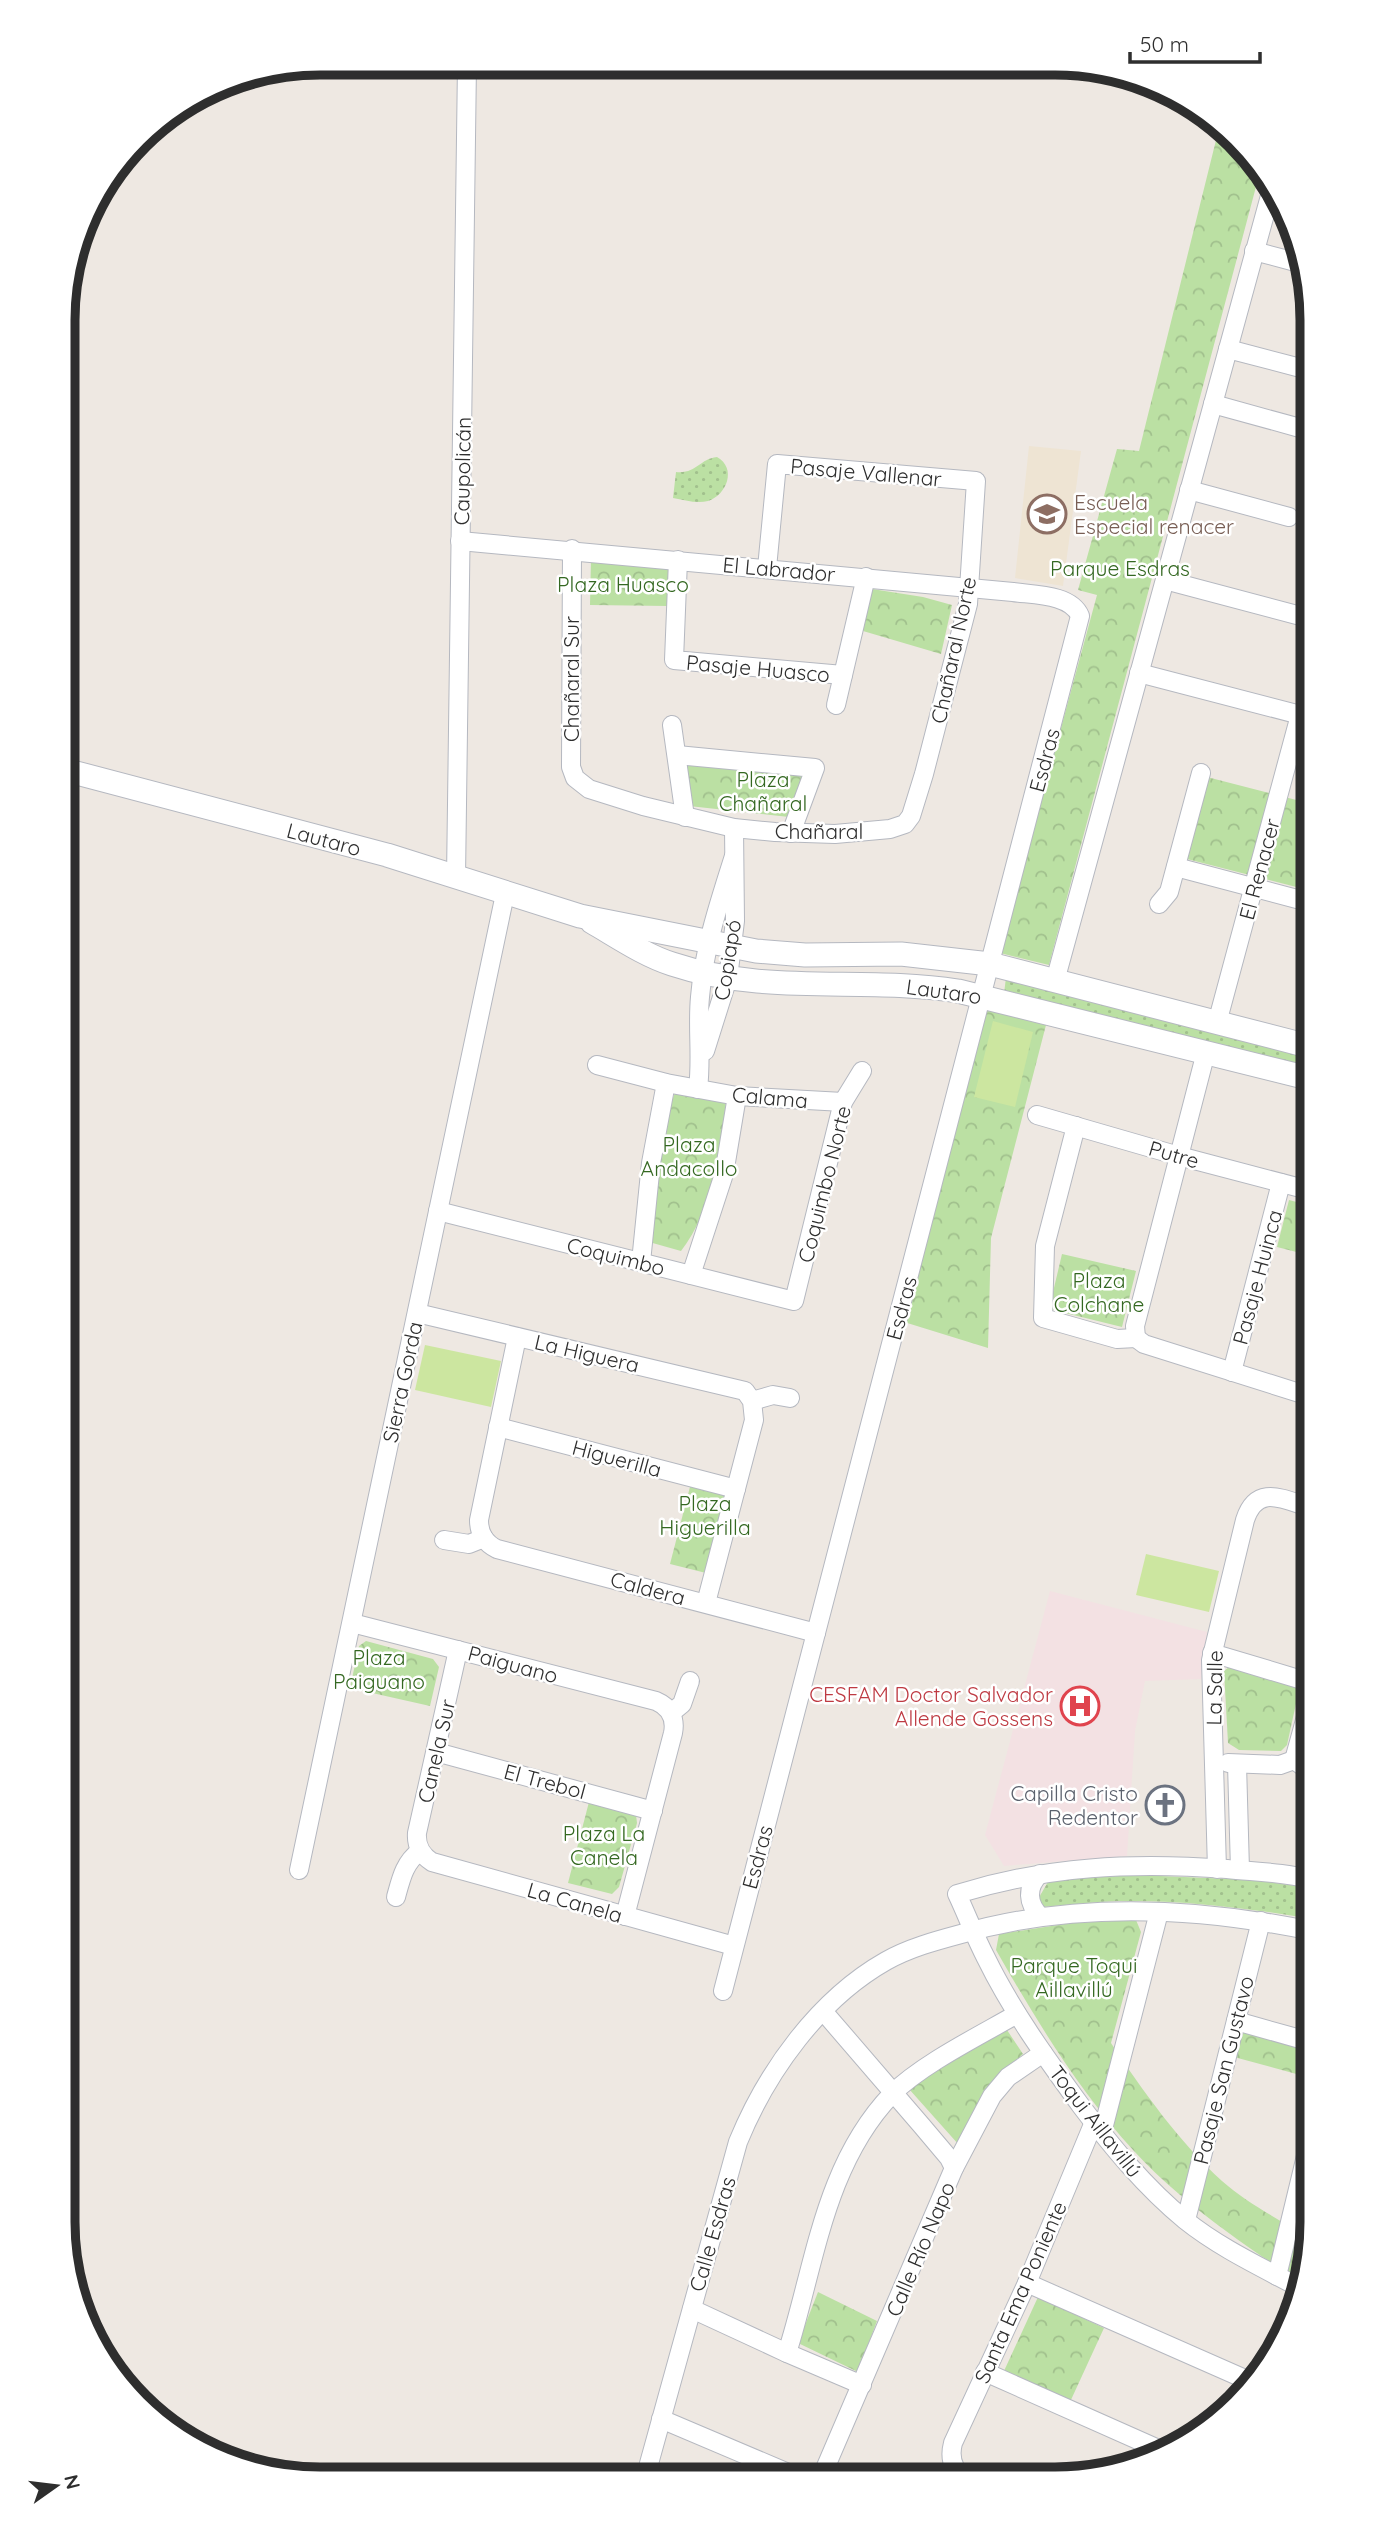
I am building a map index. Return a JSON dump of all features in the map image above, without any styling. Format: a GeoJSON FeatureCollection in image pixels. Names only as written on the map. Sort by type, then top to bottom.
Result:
{"type":"FeatureCollection","features":[{"type":"Feature","properties":{"kind":"street","name":"Caupolicán"},"geometry":{"type":"LineString","coordinates":[[456,878],[467,76]]}},
{"type":"Feature","properties":{"kind":"street"},"geometry":{"type":"LineString","coordinates":[[1055,981],[1268,202]]}},
{"type":"Feature","properties":{"kind":"street"},"geometry":{"type":"LineString","coordinates":[[1254,251],[1292,261]]}},
{"type":"Feature","properties":{"kind":"street"},"geometry":{"type":"LineString","coordinates":[[1228,349],[1300,368]]}},
{"type":"Feature","properties":{"kind":"street"},"geometry":{"type":"LineString","coordinates":[[1213,404],[1300,428]]}},
{"type":"Feature","properties":{"kind":"street","name":"Pasaje Vallenar"},"geometry":{"type":"LineString","coordinates":[[767,568],[777,464],[976,481]]}},
{"type":"Feature","properties":{"kind":"street","name":"Chañaral Norte"},"geometry":{"type":"LineString","coordinates":[[911,816],[954,661],[970,588],[976,481]]}},
{"type":"Feature","properties":{"kind":"street"},"geometry":{"type":"LineString","coordinates":[[1189,490],[1290,517]]}},
{"type":"Feature","properties":{"kind":"street","name":"El Labrador"},"geometry":{"type":"LineString","coordinates":[[460,541],[572,549],[1040,596],[1066,602],[1078,611],[1079,626]]}},
{"type":"Feature","properties":{"kind":"street","name":"Chañaral Sur"},"geometry":{"type":"LineString","coordinates":[[571,767],[572,549]]}},
{"type":"Feature","properties":{"kind":"street","name":"Pasaje Huasco"},"geometry":{"type":"LineString","coordinates":[[678,560],[674,660],[843,675]]}},
{"type":"Feature","properties":{"kind":"street"},"geometry":{"type":"LineString","coordinates":[[836,705],[866,577]]}},
{"type":"Feature","properties":{"kind":"street"},"geometry":{"type":"LineString","coordinates":[[1165,580],[1300,616]]}},
{"type":"Feature","properties":{"kind":"street","name":"Esdras"},"geometry":{"type":"LineString","coordinates":[[723,1991],[1079,626]]}},
{"type":"Feature","properties":{"kind":"street"},"geometry":{"type":"LineString","coordinates":[[1139,673],[1300,715]]}},
{"type":"Feature","properties":{"kind":"street"},"geometry":{"type":"LineString","coordinates":[[673,725],[685,817]]}},
{"type":"Feature","properties":{"kind":"street","name":"El Renacer"},"geometry":{"type":"LineString","coordinates":[[1217,1023],[1300,737]]}},
{"type":"Feature","properties":{"kind":"street"},"geometry":{"type":"LineString","coordinates":[[677,755],[815,768],[791,833]]}},
{"type":"Feature","properties":{"kind":"street","name":"Chañaral"},"geometry":{"type":"LineString","coordinates":[[571,767],[575,778],[589,789],[685,817],[734,828],[835,834],[890,829],[905,824],[911,816]]}},
{"type":"Feature","properties":{"kind":"street"},"geometry":{"type":"LineString","coordinates":[[1159,904],[1169,892],[1201,773]]}},
{"type":"Feature","properties":{"kind":"street","name":"Lautaro"},"geometry":{"type":"LineString","coordinates":[[75,774],[387,855],[580,916],[732,947],[805,955],[901,954],[990,964],[1300,1044]]}},
{"type":"Feature","properties":{"kind":"street","name":"Copiapó"},"geometry":{"type":"LineString","coordinates":[[701,1061],[728,978],[734,921],[734,828]]}},
{"type":"Feature","properties":{"kind":"street","name":"Copiapó"},"geometry":{"type":"LineString","coordinates":[[698,1089],[702,973],[708,942],[734,856]]}},
{"type":"Feature","properties":{"kind":"street"},"geometry":{"type":"LineString","coordinates":[[1176,867],[1300,900]]}},
{"type":"Feature","properties":{"kind":"street","name":"Sierra Gorda"},"geometry":{"type":"LineString","coordinates":[[299,1870],[505,894]]}},
{"type":"Feature","properties":{"kind":"street","name":"Lautaro"},"geometry":{"type":"LineString","coordinates":[[580,916],[655,958],[702,973],[801,986],[908,985],[982,996],[1300,1076]]}},
{"type":"Feature","properties":{"kind":"street"},"geometry":{"type":"LineString","coordinates":[[1142,1035],[1151,1006]]}},
{"type":"Feature","properties":{"kind":"street"},"geometry":{"type":"LineString","coordinates":[[1136,1338],[1135,1326],[1206,1052]]}},
{"type":"Feature","properties":{"kind":"street","name":"Calama"},"geometry":{"type":"LineString","coordinates":[[597,1065],[666,1083],[737,1096],[843,1102]]}},
{"type":"Feature","properties":{"kind":"street","name":"Coquimbo Norte"},"geometry":{"type":"LineString","coordinates":[[794,1301],[843,1102],[862,1071]]}},
{"type":"Feature","properties":{"kind":"street"},"geometry":{"type":"LineString","coordinates":[[641,1262],[651,1163],[666,1083]]}},
{"type":"Feature","properties":{"kind":"street"},"geometry":{"type":"LineString","coordinates":[[691,1275],[724,1174],[737,1096]]}},
{"type":"Feature","properties":{"kind":"street","name":"Putre"},"geometry":{"type":"LineString","coordinates":[[1037,1115],[1300,1188]]}},
{"type":"Feature","properties":{"kind":"street"},"geometry":{"type":"LineString","coordinates":[[1076,1126],[1045,1246],[1044,1318],[1117,1339],[1136,1338],[1144,1344],[1299,1393]]}},
{"type":"Feature","properties":{"kind":"street","name":"Pasaje Huinca"},"geometry":{"type":"LineString","coordinates":[[1232,1372],[1282,1183]]}},
{"type":"Feature","properties":{"kind":"street","name":"Coquimbo"},"geometry":{"type":"LineString","coordinates":[[438,1211],[794,1301]]}},
{"type":"Feature","properties":{"kind":"street","name":"La Higuera"},"geometry":{"type":"LineString","coordinates":[[417,1313],[739,1387],[752,1401]]}},
{"type":"Feature","properties":{"kind":"street"},"geometry":{"type":"LineString","coordinates":[[444,1541],[469,1544],[484,1538],[479,1520],[517,1337]]}},
{"type":"Feature","properties":{"kind":"street"},"geometry":{"type":"LineString","coordinates":[[706,1603],[754,1420],[752,1401],[773,1395],[790,1398]]}},
{"type":"Feature","properties":{"kind":"street","name":"Higuerilla"},"geometry":{"type":"LineString","coordinates":[[498,1427],[736,1489]]}},
{"type":"Feature","properties":{"kind":"street","name":"La Salle"},"geometry":{"type":"LineString","coordinates":[[1217,1869],[1212,1653],[1248,1511],[1255,1501],[1265,1496],[1299,1505]]}},
{"type":"Feature","properties":{"kind":"street","name":"Caldera"},"geometry":{"type":"LineString","coordinates":[[484,1538],[497,1549],[816,1633]]}},
{"type":"Feature","properties":{"kind":"street","name":"Paiguano"},"geometry":{"type":"LineString","coordinates":[[352,1623],[656,1702],[671,1713]]}},
{"type":"Feature","properties":{"kind":"street","name":"Canela Sur"},"geometry":{"type":"LineString","coordinates":[[420,1851],[417,1833],[458,1650]]}},
{"type":"Feature","properties":{"kind":"street"},"geometry":{"type":"LineString","coordinates":[[1212,1653],[1299,1679]]}},
{"type":"Feature","properties":{"kind":"street"},"geometry":{"type":"LineString","coordinates":[[625,1916],[673,1733],[671,1713],[682,1704],[690,1681]]}},
{"type":"Feature","properties":{"kind":"street"},"geometry":{"type":"LineString","coordinates":[[1214,1763],[1287,1764],[1294,1760],[1299,1741]]}},
{"type":"Feature","properties":{"kind":"street","name":"El Trebol"},"geometry":{"type":"LineString","coordinates":[[436,1752],[653,1811]]}},
{"type":"Feature","properties":{"kind":"street"},"geometry":{"type":"LineString","coordinates":[[1294,1760],[1299,1764]]}},
{"type":"Feature","properties":{"kind":"street"},"geometry":{"type":"LineString","coordinates":[[1237,1764],[1240,1870]]}},
{"type":"Feature","properties":{"kind":"street"},"geometry":{"type":"LineString","coordinates":[[396,1897],[405,1868],[420,1851]]}},
{"type":"Feature","properties":{"kind":"street","name":"La Canela"},"geometry":{"type":"LineString","coordinates":[[420,1851],[432,1862],[734,1946]]}},
{"type":"Feature","properties":{"kind":"street"},"geometry":{"type":"LineString","coordinates":[[1041,1917],[1033,1908],[1030,1896],[1032,1883],[1040,1874],[1079,1868],[1130,1866],[1240,1870],[1299,1878]]}},
{"type":"Feature","properties":{"kind":"street","name":"Toqui Aillavillú"},"geometry":{"type":"LineString","coordinates":[[1040,1874],[993,1883],[957,1895],[984,1956],[1017,2014],[1098,2128],[1143,2182],[1186,2220],[1222,2246],[1291,2284]]}},
{"type":"Feature","properties":{"kind":"street","name":"Calle Esdras"},"geometry":{"type":"LineString","coordinates":[[648,2467],[745,2124],[759,2097],[791,2050],[839,1994],[886,1961],[929,1943],[973,1930],[1041,1917],[1124,1910],[1201,1913],[1299,1929]]}},
{"type":"Feature","properties":{"kind":"street","name":"Santa Ema Poniente"},"geometry":{"type":"LineString","coordinates":[[955,2467],[952,2462],[953,2443],[1098,2128],[1159,1912]]}},
{"type":"Feature","properties":{"kind":"street","name":"Pasaje San Gustavo"},"geometry":{"type":"LineString","coordinates":[[1186,2220],[1261,1921]]}},
{"type":"Feature","properties":{"kind":"street","name":"Calle Río Napo"},"geometry":{"type":"LineString","coordinates":[[823,2011],[949,2158],[954,2168],[826,2467]]}},
{"type":"Feature","properties":{"kind":"street"},"geometry":{"type":"LineString","coordinates":[[787,2353],[822,2220],[833,2189],[856,2142],[893,2093],[937,2060],[1017,2014]]}},
{"type":"Feature","properties":{"kind":"street"},"geometry":{"type":"LineString","coordinates":[[1236,2021],[1299,2039]]}},
{"type":"Feature","properties":{"kind":"street"},"geometry":{"type":"LineString","coordinates":[[954,2168],[992,2096],[1016,2070],[1043,2053]]}},
{"type":"Feature","properties":{"kind":"street"},"geometry":{"type":"LineString","coordinates":[[1277,2276],[1299,2185]]}},
{"type":"Feature","properties":{"kind":"street"},"geometry":{"type":"LineString","coordinates":[[1027,2283],[1243,2378]]}},
{"type":"Feature","properties":{"kind":"street"},"geometry":{"type":"LineString","coordinates":[[692,2309],[862,2385]]}},
{"type":"Feature","properties":{"kind":"street"},"geometry":{"type":"LineString","coordinates":[[985,2371],[1152,2446]]}},
{"type":"Feature","properties":{"kind":"street"},"geometry":{"type":"LineString","coordinates":[[661,2419],[774,2467]]}},
{"type":"Feature","properties":{"kind":"shaded area","name":"Escuela Especial renacer"},"geometry":{"type":"Polygon","coordinates":[[[1029,446],[1081,451],[1063,586],[1015,578],[1029,446]]]}},
{"type":"Feature","properties":{"kind":"shaded area","name":"CESFAM Doctor Salvador Allende Gossens"},"geometry":{"type":"Polygon","coordinates":[[[1050,1591],[1207,1632],[1201,1679],[1145,1681],[1135,1731],[1127,1856],[1004,1866],[985,1835],[1050,1591]]]}},
{"type":"Feature","properties":{"kind":"green space","name":"Parque Esdras"},"geometry":{"type":"Polygon","coordinates":[[[1217,137],[1257,183],[1049,965],[1000,953],[1097,595],[1078,590],[1117,449],[1139,451],[1217,137]]]}},
{"type":"Feature","properties":{"kind":"green space"},"geometry":{"type":"Polygon","coordinates":[[[717,457],[727,468],[728,474],[724,487],[715,498],[704,502],[673,498],[676,472],[689,471],[706,460],[717,457]]]}},
{"type":"Feature","properties":{"kind":"green space","name":"Plaza Huasco"},"geometry":{"type":"Polygon","coordinates":[[[591,559],[669,566],[668,606],[590,605],[591,559]]]}},
{"type":"Feature","properties":{"kind":"green space"},"geometry":{"type":"Polygon","coordinates":[[[872,589],[923,597],[952,605],[941,654],[863,631],[872,589]]]}},
{"type":"Feature","properties":{"kind":"green space","name":"Plaza Chañaral"},"geometry":{"type":"Polygon","coordinates":[[[684,762],[807,771],[789,817],[689,806],[684,762]]]}},
{"type":"Feature","properties":{"kind":"green space"},"geometry":{"type":"Polygon","coordinates":[[[1207,777],[1300,801],[1300,888],[1187,859],[1207,777]]]}},
{"type":"Feature","properties":{"kind":"green space"},"geometry":{"type":"Polygon","coordinates":[[[1006,978],[1300,1053],[1300,1068],[1004,993],[1006,978]]]}},
{"type":"Feature","properties":{"kind":"green space"},"geometry":{"type":"Polygon","coordinates":[[[984,1008],[1046,1025],[991,1238],[988,1348],[904,1322],[984,1008]]]}},
{"type":"Feature","properties":{"kind":"green space"},"geometry":{"type":"Polygon","coordinates":[[[993,1021],[1033,1032],[1015,1107],[974,1097],[993,1021]]]}},
{"type":"Feature","properties":{"kind":"green space","name":"Plaza Andacollo"},"geometry":{"type":"Polygon","coordinates":[[[675,1093],[726,1102],[718,1160],[708,1199],[692,1235],[681,1251],[649,1242],[662,1125],[675,1093]]]}},
{"type":"Feature","properties":{"kind":"green space"},"geometry":{"type":"Polygon","coordinates":[[[1289,1200],[1300,1203],[1300,1253],[1277,1247],[1289,1200]]]}},
{"type":"Feature","properties":{"kind":"green space","name":"Plaza Colchane"},"geometry":{"type":"Polygon","coordinates":[[[1062,1254],[1136,1271],[1122,1327],[1049,1309],[1062,1254]]]}},
{"type":"Feature","properties":{"kind":"green space"},"geometry":{"type":"Polygon","coordinates":[[[425,1345],[501,1361],[491,1407],[415,1390],[425,1345]]]}},
{"type":"Feature","properties":{"kind":"green space","name":"Plaza Higuerilla"},"geometry":{"type":"Polygon","coordinates":[[[691,1483],[727,1494],[706,1573],[670,1564],[691,1483]]]}},
{"type":"Feature","properties":{"kind":"green space"},"geometry":{"type":"Polygon","coordinates":[[[1146,1554],[1219,1571],[1209,1612],[1136,1595],[1146,1554]]]}},
{"type":"Feature","properties":{"kind":"green space","name":"Plaza Paiguano"},"geometry":{"type":"Polygon","coordinates":[[[366,1641],[433,1659],[439,1667],[430,1706],[350,1688],[359,1646],[366,1641]]]}},
{"type":"Feature","properties":{"kind":"green space"},"geometry":{"type":"Polygon","coordinates":[[[1229,1667],[1299,1690],[1287,1745],[1281,1751],[1239,1750],[1228,1743],[1224,1671],[1229,1667]]]}},
{"type":"Feature","properties":{"kind":"green space","name":"Plaza La Canela"},"geometry":{"type":"Polygon","coordinates":[[[590,1798],[636,1815],[637,1823],[619,1887],[612,1894],[568,1883],[590,1798]]]}},
{"type":"Feature","properties":{"kind":"green space"},"geometry":{"type":"Polygon","coordinates":[[[1137,1875],[1254,1880],[1299,1886],[1299,1917],[1240,1908],[1142,1901],[1043,1907],[1037,1901],[1049,1880],[1137,1875]]]}},
{"type":"Feature","properties":{"kind":"green space","name":"Parque Toqui Aillavillú"},"geometry":{"type":"Polygon","coordinates":[[[1136,1920],[1141,1932],[1111,2043],[1162,2115],[1206,2166],[1243,2197],[1299,2232],[1294,2275],[1262,2257],[1166,2183],[1114,2128],[1059,2054],[996,1950],[999,1934],[1071,1923],[1136,1920]]]}},
{"type":"Feature","properties":{"kind":"green space"},"geometry":{"type":"Polygon","coordinates":[[[1241,2028],[1299,2044],[1299,2075],[1234,2057],[1241,2028]]]}},
{"type":"Feature","properties":{"kind":"green space"},"geometry":{"type":"Polygon","coordinates":[[[1007,2030],[1023,2054],[991,2085],[959,2145],[909,2089],[964,2051],[1007,2030]]]}},
{"type":"Feature","properties":{"kind":"green space"},"geometry":{"type":"Polygon","coordinates":[[[818,2292],[877,2321],[858,2372],[798,2343],[818,2292]]]}},
{"type":"Feature","properties":{"kind":"green space"},"geometry":{"type":"Polygon","coordinates":[[[1038,2297],[1104,2328],[1070,2402],[1004,2371],[1038,2297]]]}},
{"type":"Feature","properties":{"kind":"place","name":"Escuela Especial renacer"},"geometry":{"type":"Point","coordinates":[1047,514]}},
{"type":"Feature","properties":{"kind":"place","name":"CESFAM Doctor Salvador Allende Gossens"},"geometry":{"type":"Point","coordinates":[1080,1706]}},
{"type":"Feature","properties":{"kind":"place","name":"Capilla Cristo Redentor"},"geometry":{"type":"Point","coordinates":[1165,1805]}}]}
